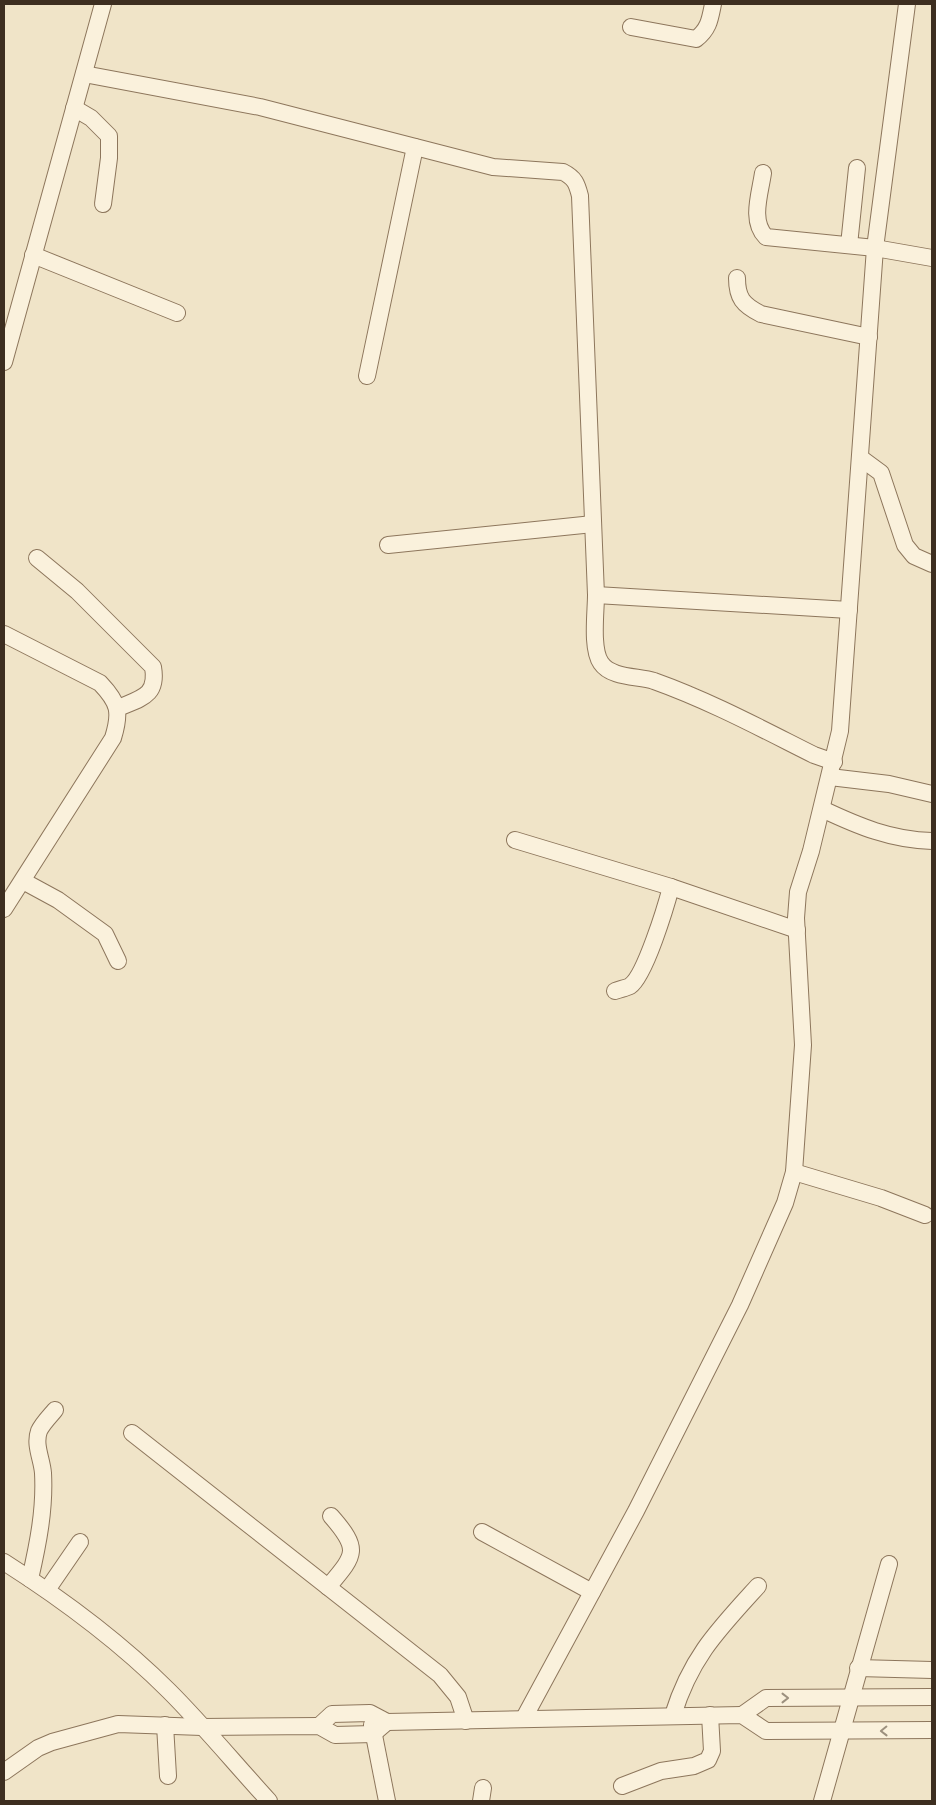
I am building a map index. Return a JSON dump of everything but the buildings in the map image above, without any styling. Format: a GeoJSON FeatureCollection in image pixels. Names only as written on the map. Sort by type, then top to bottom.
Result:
{"type":"FeatureCollection","features":[{"type":"Feature","properties":{"kind":"street"},"geometry":{"type":"LineString","coordinates":[[4,362],[103,4]]}},
{"type":"Feature","properties":{"kind":"street"},"geometry":{"type":"LineString","coordinates":[[631,27],[696,39],[704,33],[709,24],[713,4]]}},
{"type":"Feature","properties":{"kind":"street"},"geometry":{"type":"LineString","coordinates":[[524,1718],[636,1511],[740,1305],[785,1203],[794,1172],[803,1045],[797,930],[798,892],[822,809],[840,731],[862,458],[875,248],[906,4]]}},
{"type":"Feature","properties":{"kind":"street"},"geometry":{"type":"LineString","coordinates":[[84,74],[260,107],[493,167],[564,172],[572,176],[577,184],[580,196],[596,595],[596,648],[600,662],[605,668],[613,672],[647,679],[689,694],[814,755],[832,769],[932,794]]}},
{"type":"Feature","properties":{"kind":"street"},"geometry":{"type":"LineString","coordinates":[[74,108],[91,118],[108,136],[109,158],[103,204]]}},
{"type":"Feature","properties":{"kind":"street"},"geometry":{"type":"LineString","coordinates":[[367,376],[415,147]]}},
{"type":"Feature","properties":{"kind":"street"},"geometry":{"type":"LineString","coordinates":[[849,245],[857,168]]}},
{"type":"Feature","properties":{"kind":"street"},"geometry":{"type":"LineString","coordinates":[[763,173],[757,223],[766,237],[875,248],[932,258]]}},
{"type":"Feature","properties":{"kind":"street"},"geometry":{"type":"LineString","coordinates":[[34,255],[177,314]]}},
{"type":"Feature","properties":{"kind":"street"},"geometry":{"type":"LineString","coordinates":[[737,278],[737,294],[746,306],[761,314],[869,337]]}},
{"type":"Feature","properties":{"kind":"street"},"geometry":{"type":"LineString","coordinates":[[862,458],[882,474],[905,545],[914,556],[932,564]]}},
{"type":"Feature","properties":{"kind":"street"},"geometry":{"type":"LineString","coordinates":[[388,545],[593,524]]}},
{"type":"Feature","properties":{"kind":"street"},"geometry":{"type":"LineString","coordinates":[[37,558],[78,591],[153,667],[155,680],[152,689],[143,697],[118,708]]}},
{"type":"Feature","properties":{"kind":"street"},"geometry":{"type":"LineString","coordinates":[[596,595],[849,610]]}},
{"type":"Feature","properties":{"kind":"street"},"geometry":{"type":"LineString","coordinates":[[4,634],[100,683],[110,694],[118,708],[118,722],[113,738],[4,909]]}},
{"type":"Feature","properties":{"kind":"street"},"geometry":{"type":"LineString","coordinates":[[822,809],[864,829],[895,838],[932,841]]}},
{"type":"Feature","properties":{"kind":"street"},"geometry":{"type":"LineString","coordinates":[[516,840],[671,887],[797,930]]}},
{"type":"Feature","properties":{"kind":"street"},"geometry":{"type":"LineString","coordinates":[[23,881],[65,904],[105,934],[118,961]]}},
{"type":"Feature","properties":{"kind":"street"},"geometry":{"type":"LineString","coordinates":[[615,991],[631,985],[640,971],[662,920],[671,887]]}},
{"type":"Feature","properties":{"kind":"street"},"geometry":{"type":"LineString","coordinates":[[794,1172],[881,1198],[925,1215]]}},
{"type":"Feature","properties":{"kind":"street"},"geometry":{"type":"LineString","coordinates":[[30,1579],[41,1529],[43,1472],[38,1438],[39,1430],[55,1410]]}},
{"type":"Feature","properties":{"kind":"street"},"geometry":{"type":"LineString","coordinates":[[132,1433],[440,1675],[458,1697],[466,1721]]}},
{"type":"Feature","properties":{"kind":"street"},"geometry":{"type":"LineString","coordinates":[[328,1587],[349,1562],[351,1550],[349,1536],[331,1516]]}},
{"type":"Feature","properties":{"kind":"street"},"geometry":{"type":"LineString","coordinates":[[482,1532],[592,1592]]}},
{"type":"Feature","properties":{"kind":"street"},"geometry":{"type":"LineString","coordinates":[[47,1590],[80,1542]]}},
{"type":"Feature","properties":{"kind":"street"},"geometry":{"type":"LineString","coordinates":[[4,1562],[47,1590],[147,1670],[269,1801]]}},
{"type":"Feature","properties":{"kind":"street"},"geometry":{"type":"LineString","coordinates":[[822,1801],[840,1731],[889,1564]]}},
{"type":"Feature","properties":{"kind":"street"},"geometry":{"type":"LineString","coordinates":[[673,1715],[680,1691],[694,1662],[712,1637],[758,1586]]}},
{"type":"Feature","properties":{"kind":"street"},"geometry":{"type":"LineString","coordinates":[[858,1668],[932,1670]]}},
{"type":"Feature","properties":{"kind":"street"},"geometry":{"type":"LineString","coordinates":[[742,1715],[766,1698],[932,1697]]}},
{"type":"Feature","properties":{"kind":"street"},"geometry":{"type":"LineString","coordinates":[[319,1726],[332,1714],[370,1713],[387,1722],[742,1715],[766,1731],[932,1730]]}},
{"type":"Feature","properties":{"kind":"street"},"geometry":{"type":"LineString","coordinates":[[370,1713],[387,1801]]}},
{"type":"Feature","properties":{"kind":"street"},"geometry":{"type":"LineString","coordinates":[[622,1786],[660,1771],[694,1766],[708,1760],[712,1751],[710,1715]]}},
{"type":"Feature","properties":{"kind":"street"},"geometry":{"type":"LineString","coordinates":[[4,1772],[45,1745],[118,1724],[202,1727],[319,1726],[334,1735],[373,1734],[387,1722]]}},
{"type":"Feature","properties":{"kind":"street"},"geometry":{"type":"LineString","coordinates":[[165,1725],[168,1776]]}}]}
